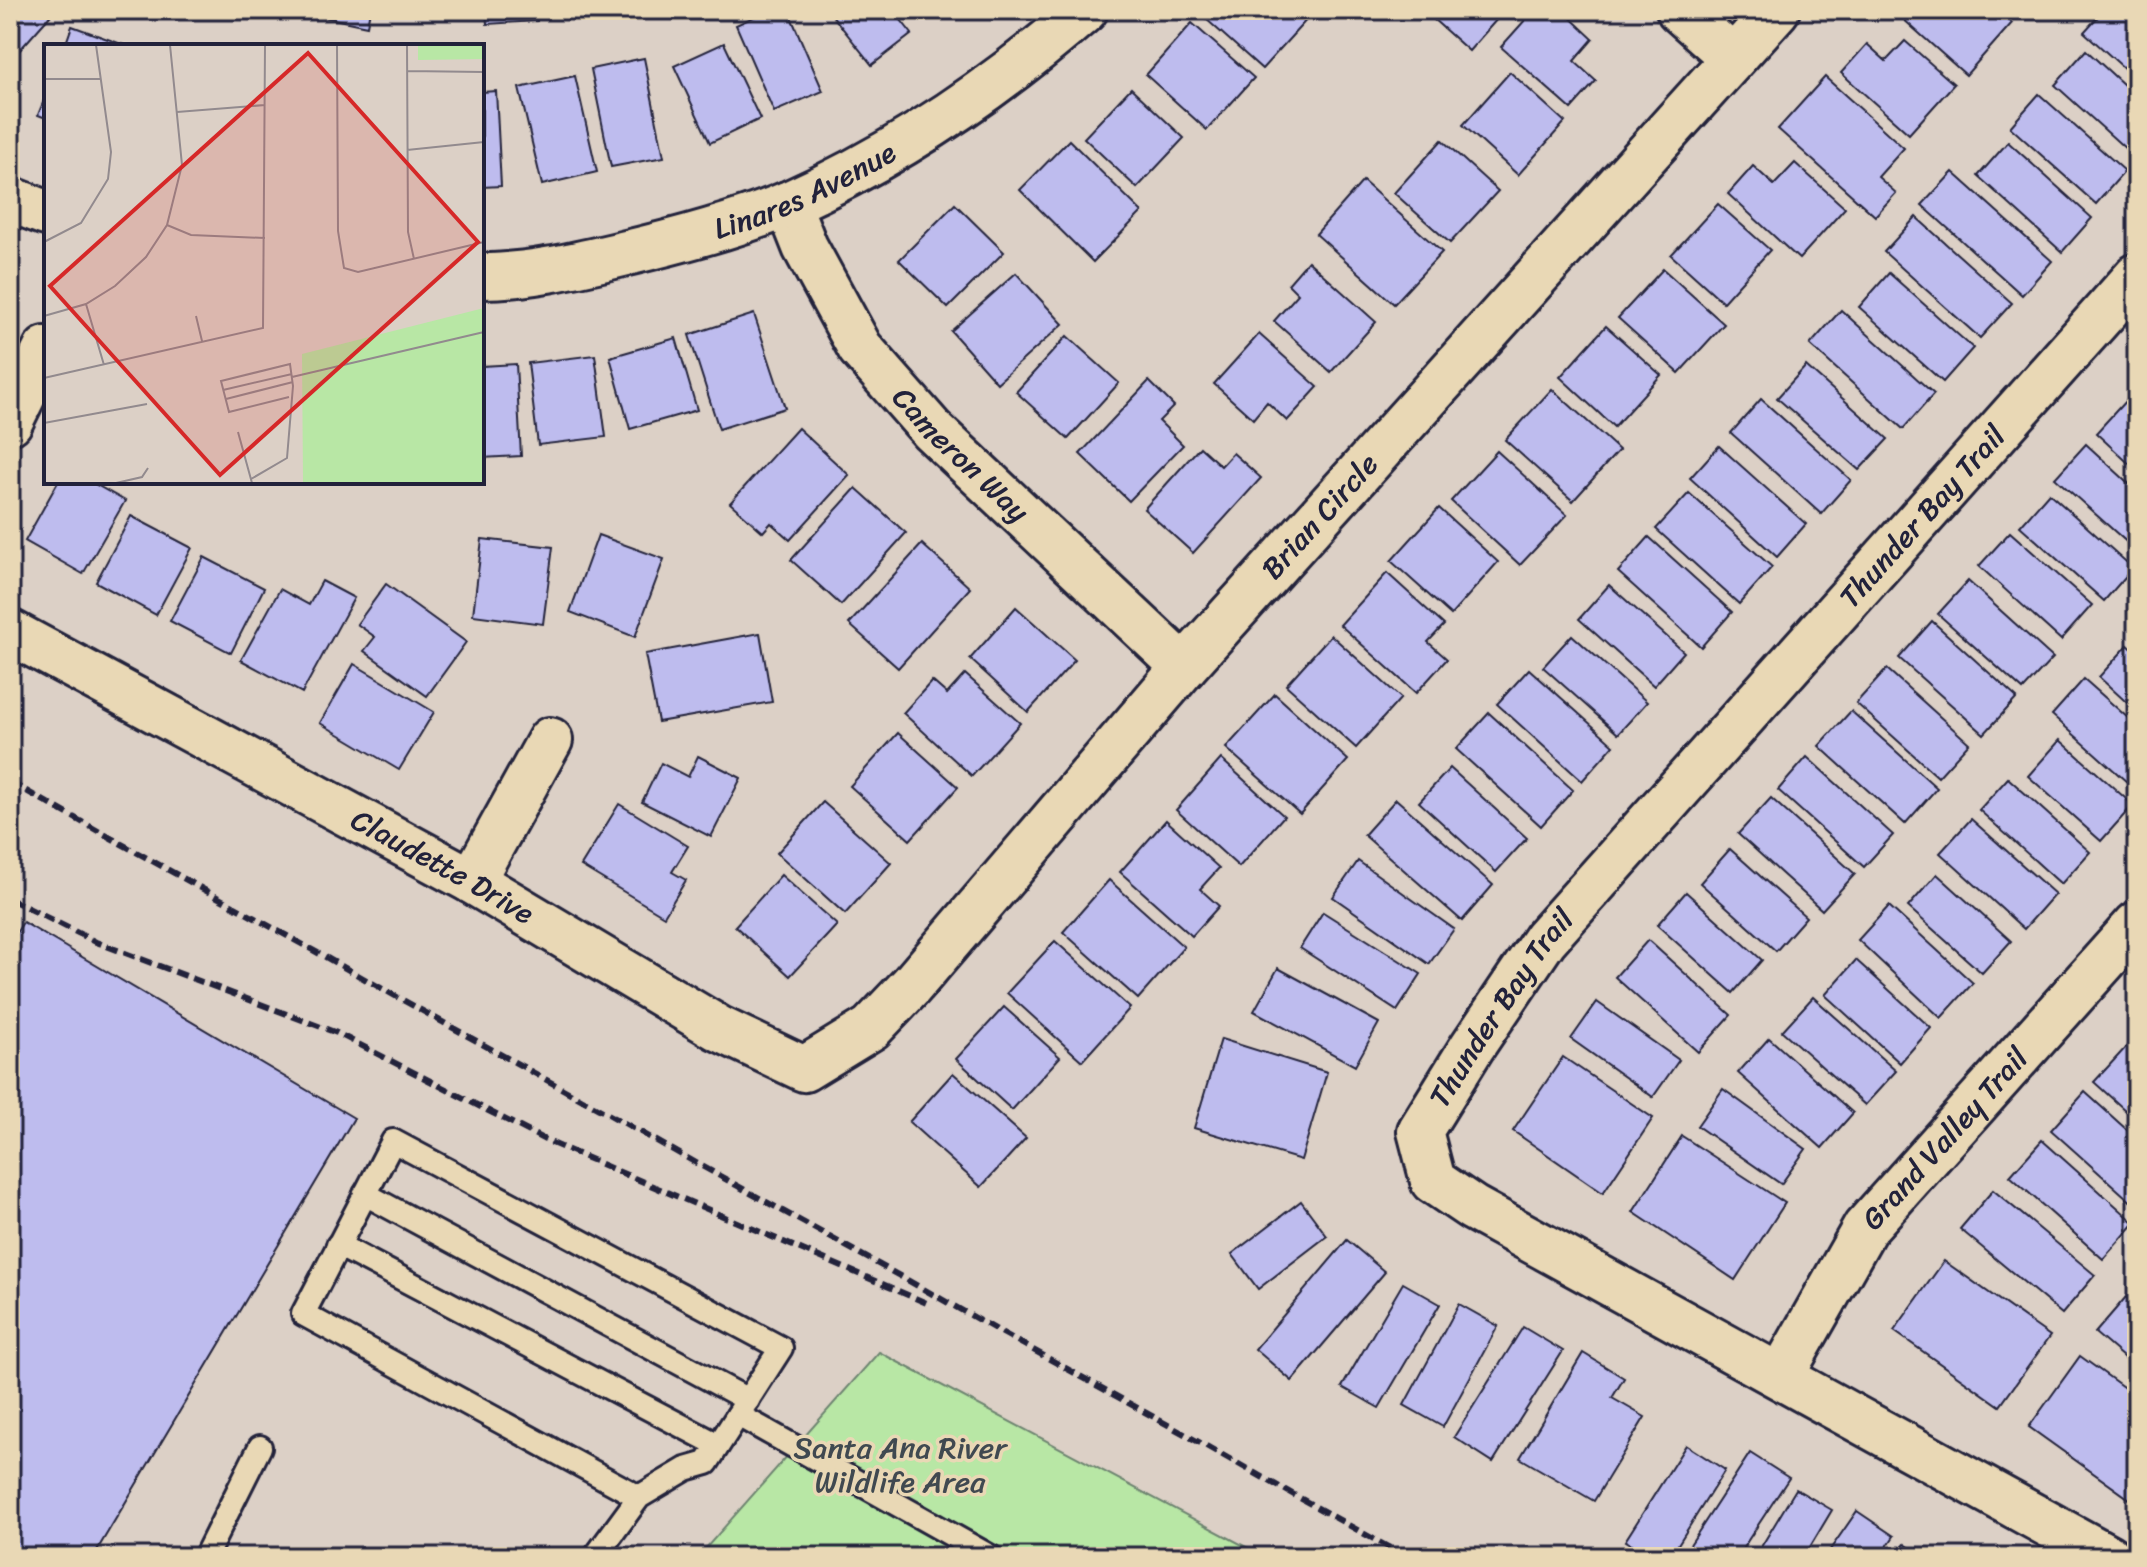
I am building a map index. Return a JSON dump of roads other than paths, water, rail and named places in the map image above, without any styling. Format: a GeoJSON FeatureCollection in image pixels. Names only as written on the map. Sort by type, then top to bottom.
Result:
{"type":"FeatureCollection","features":[{"type":"Feature","properties":{"kind":"street","name":"Linares Avenue"},"geometry":{"type":"LineString","coordinates":[[484,276],[563,267],[663,245],[788,204],[864,165],[982,93],[1085,10]]}},
{"type":"Feature","properties":{"kind":"street"},"geometry":{"type":"LineString","coordinates":[[1679,10],[1733,58]]}},
{"type":"Feature","properties":{"kind":"street","name":"Brian Circle"},"geometry":{"type":"LineString","coordinates":[[871,1028],[911,986],[1184,667],[1777,10]]}},
{"type":"Feature","properties":{"kind":"street"},"geometry":{"type":"LineString","coordinates":[[10,199],[44,212]]}},
{"type":"Feature","properties":{"kind":"street","name":"Cameron Way"},"geometry":{"type":"LineString","coordinates":[[788,204],[805,247],[860,348],[932,430],[1184,667]]}},
{"type":"Feature","properties":{"kind":"street","name":"Thunder Bay Trail"},"geometry":{"type":"LineString","coordinates":[[2108,1557],[1473,1208],[1433,1181],[1420,1131],[1545,939],[2137,276]]}},
{"type":"Feature","properties":{"kind":"street"},"geometry":{"type":"LineString","coordinates":[[10,422],[44,353]]}},
{"type":"Feature","properties":{"kind":"street","name":"Claudette Drive"},"geometry":{"type":"LineString","coordinates":[[10,632],[472,881],[718,1028],[804,1069],[871,1028]]}},
{"type":"Feature","properties":{"kind":"street"},"geometry":{"type":"LineString","coordinates":[[472,881],[550,740]]}},
{"type":"Feature","properties":{"kind":"street","name":"Grand Valley Trail"},"geometry":{"type":"LineString","coordinates":[[1781,1376],[1865,1228],[2137,924]]}},
{"type":"Feature","properties":{"kind":"lane"},"geometry":{"type":"LineString","coordinates":[[595,1557],[639,1497],[686,1469],[707,1463],[781,1348],[393,1141],[303,1314],[639,1497]]}},
{"type":"Feature","properties":{"kind":"lane"},"geometry":{"type":"LineString","coordinates":[[365,1194],[743,1407],[991,1557]]}},
{"type":"Feature","properties":{"kind":"lane"},"geometry":{"type":"LineString","coordinates":[[338,1245],[718,1445]]}},
{"type":"Feature","properties":{"kind":"lane"},"geometry":{"type":"LineString","coordinates":[[205,1557],[260,1447]]}},
{"type":"Feature","properties":{"kind":"railway"},"geometry":{"type":"LineString","coordinates":[[10,782],[1406,1557]]}},
{"type":"Feature","properties":{"kind":"railway"},"geometry":{"type":"LineString","coordinates":[[10,899],[96,942],[337,1033],[545,1140],[929,1304]]}},
{"type":"Feature","properties":{"kind":"park label","name":"Santa Ana River Wildlife Area"},"geometry":{"type":"Point","coordinates":[900,1465]}}]}
